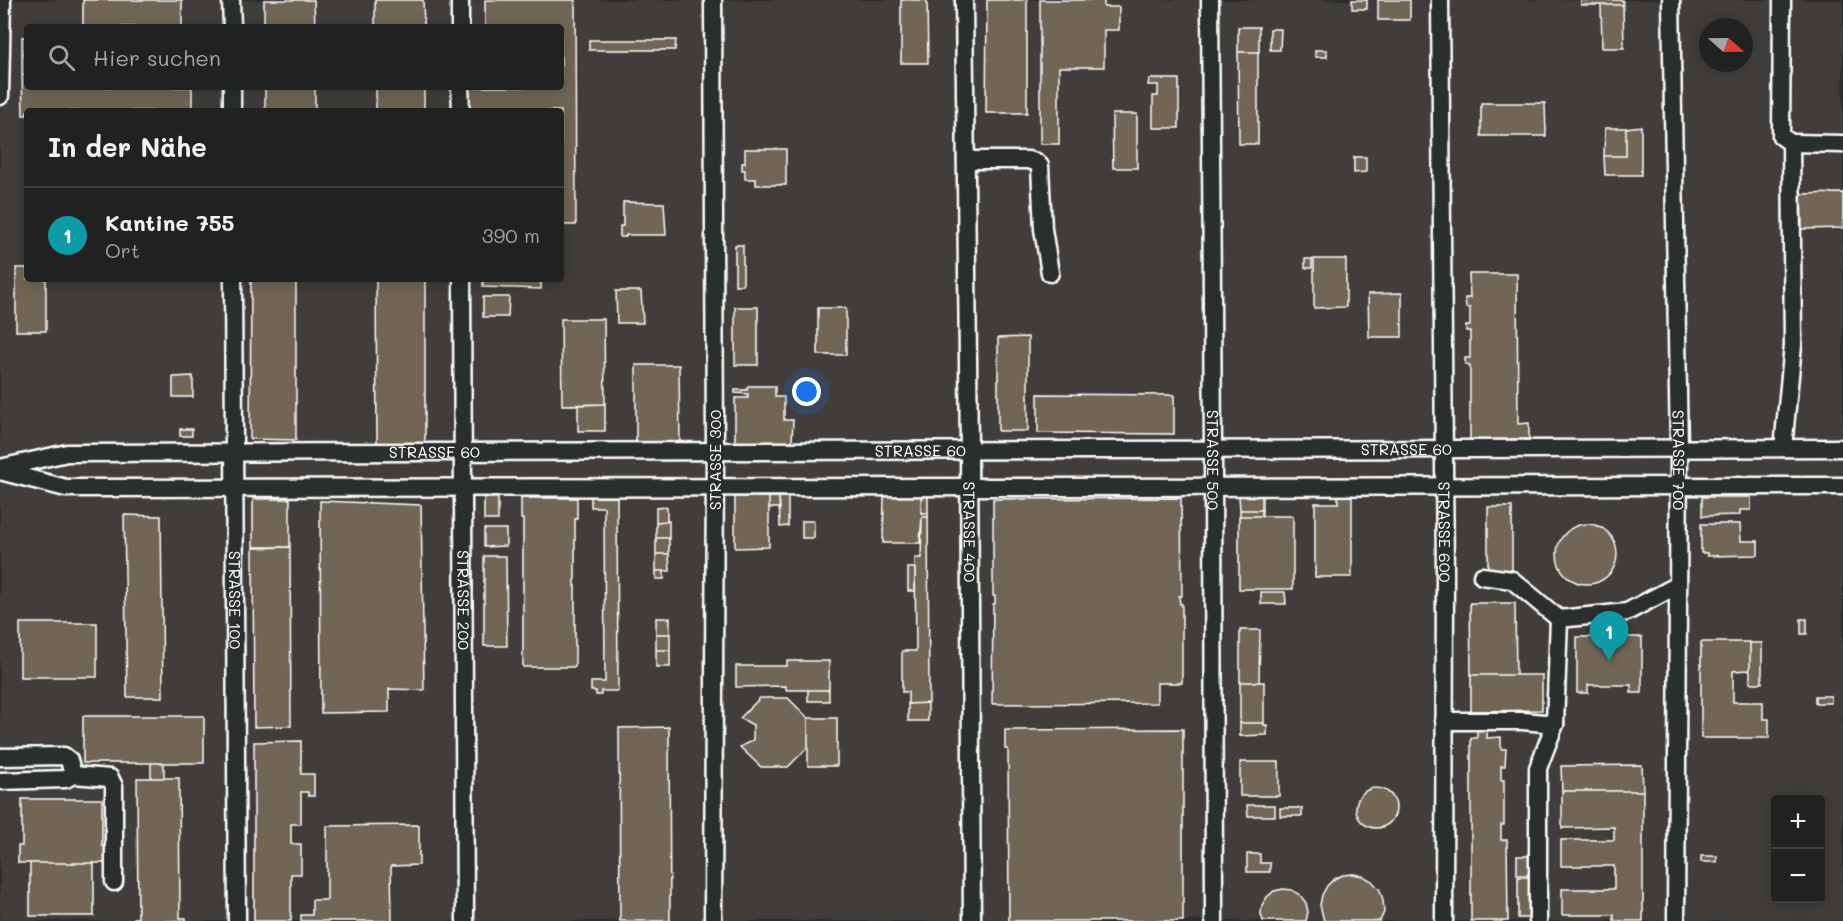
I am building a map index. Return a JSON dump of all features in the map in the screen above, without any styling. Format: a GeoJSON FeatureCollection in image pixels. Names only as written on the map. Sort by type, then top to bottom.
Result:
{"type":"FeatureCollection","features":[{"type":"Feature","properties":{"kind":"street"},"geometry":{"type":"LineString","coordinates":[[0,96],[2,0]]}},
{"type":"Feature","properties":{"kind":"street"},"geometry":{"type":"LineString","coordinates":[[231,0],[232,24]]}},
{"type":"Feature","properties":{"kind":"street"},"geometry":{"type":"LineString","coordinates":[[460,0],[460,24]]}},
{"type":"Feature","properties":{"kind":"street","name":"STRASSE 300"},"geometry":{"type":"LineString","coordinates":[[713,0],[715,450],[713,921]]}},
{"type":"Feature","properties":{"kind":"street","name":"STRASSE 400"},"geometry":{"type":"LineString","coordinates":[[964,0],[972,921]]}},
{"type":"Feature","properties":{"kind":"street","name":"STRASSE 500"},"geometry":{"type":"LineString","coordinates":[[1210,0],[1214,921]]}},
{"type":"Feature","properties":{"kind":"street","name":"STRASSE 600"},"geometry":{"type":"LineString","coordinates":[[1440,0],[1444,449],[1444,921]]}},
{"type":"Feature","properties":{"kind":"street","name":"STRASSE 700"},"geometry":{"type":"LineString","coordinates":[[1671,0],[1679,448],[1676,921]]}},
{"type":"Feature","properties":{"kind":"street"},"geometry":{"type":"LineString","coordinates":[[1782,0],[1781,135],[1791,143],[1843,144]]}},
{"type":"Feature","properties":{"kind":"street"},"geometry":{"type":"LineString","coordinates":[[232,90],[232,108]]}},
{"type":"Feature","properties":{"kind":"street"},"geometry":{"type":"LineString","coordinates":[[460,90],[461,108]]}},
{"type":"Feature","properties":{"kind":"street"},"geometry":{"type":"LineString","coordinates":[[1783,448],[1793,345],[1791,143]]}},
{"type":"Feature","properties":{"kind":"street"},"geometry":{"type":"LineString","coordinates":[[966,160],[1028,160],[1040,166],[1043,229],[1050,273]]}},
{"type":"Feature","properties":{"kind":"street","name":"STRASSE 100"},"geometry":{"type":"LineString","coordinates":[[233,282],[237,921]]}},
{"type":"Feature","properties":{"kind":"street","name":"STRASSE 200"},"geometry":{"type":"LineString","coordinates":[[462,282],[465,921]]}},
{"type":"Feature","properties":{"kind":"street","name":"STRASSE 60"},"geometry":{"type":"LineString","coordinates":[[0,470],[67,453],[234,451],[1843,448]]}},
{"type":"Feature","properties":{"kind":"street"},"geometry":{"type":"LineString","coordinates":[[0,470],[66,488],[1843,486]]}},
{"type":"Feature","properties":{"kind":"street"},"geometry":{"type":"LineString","coordinates":[[1482,576],[1512,580],[1559,619],[1627,612],[1678,585]]}},
{"type":"Feature","properties":{"kind":"street"},"geometry":{"type":"LineString","coordinates":[[1538,921],[1538,768],[1555,724],[1559,619]]}},
{"type":"Feature","properties":{"kind":"street"},"geometry":{"type":"LineString","coordinates":[[1444,721],[1523,721],[1555,724]]}},
{"type":"Feature","properties":{"kind":"street"},"geometry":{"type":"LineString","coordinates":[[0,758],[64,756],[69,760],[74,775]]}},
{"type":"Feature","properties":{"kind":"street"},"geometry":{"type":"LineString","coordinates":[[0,781],[66,779],[74,775],[110,778],[114,786],[114,882]]}},
{"type":"Feature","properties":{"kind":"shaded area"},"geometry":{"type":"Polygon","coordinates":[[[0,0],[1843,0],[1843,921],[0,921],[0,0]]]}},
{"type":"Feature","properties":{"kind":"building"},"geometry":{"type":"Polygon","coordinates":[[[83,0],[182,0],[182,24],[83,24],[83,0]]]}},
{"type":"Feature","properties":{"kind":"building"},"geometry":{"type":"Polygon","coordinates":[[[264,0],[314,0],[315,24],[264,24],[264,0]]]}},
{"type":"Feature","properties":{"kind":"building"},"geometry":{"type":"Polygon","coordinates":[[[375,0],[423,0],[424,24],[375,24],[375,0]]]}},
{"type":"Feature","properties":{"kind":"building"},"geometry":{"type":"Polygon","coordinates":[[[485,0],[575,0],[576,225],[564,225],[564,108],[470,108],[470,90],[564,90],[564,24],[485,24],[485,0]]]}},
{"type":"Feature","properties":{"kind":"building"},"geometry":{"type":"Polygon","coordinates":[[[901,0],[927,0],[928,63],[901,63],[901,0]]]}},
{"type":"Feature","properties":{"kind":"building"},"geometry":{"type":"Polygon","coordinates":[[[987,0],[1027,0],[1027,113],[986,113],[987,0]]]}},
{"type":"Feature","properties":{"kind":"building"},"geometry":{"type":"Polygon","coordinates":[[[1040,0],[1104,0],[1104,7],[1119,7],[1119,30],[1104,30],[1104,67],[1059,67],[1059,144],[1040,144],[1040,0]]]}},
{"type":"Feature","properties":{"kind":"building"},"geometry":{"type":"Polygon","coordinates":[[[1352,0],[1367,0],[1367,9],[1352,9],[1352,0]]]}},
{"type":"Feature","properties":{"kind":"building"},"geometry":{"type":"Polygon","coordinates":[[[1378,0],[1410,0],[1410,20],[1378,20],[1378,0]]]}},
{"type":"Feature","properties":{"kind":"building"},"geometry":{"type":"Polygon","coordinates":[[[1581,0],[1623,0],[1623,5],[1581,5],[1581,0]]]}},
{"type":"Feature","properties":{"kind":"building"},"geometry":{"type":"Polygon","coordinates":[[[1601,5],[1623,5],[1624,48],[1602,48],[1601,5]]]}},
{"type":"Feature","properties":{"kind":"building"},"geometry":{"type":"Polygon","coordinates":[[[1238,27],[1259,27],[1259,52],[1238,52],[1238,27]]]}},
{"type":"Feature","properties":{"kind":"building"},"geometry":{"type":"Polygon","coordinates":[[[1270,29],[1281,29],[1280,50],[1270,50],[1270,29]]]}},
{"type":"Feature","properties":{"kind":"building"},"geometry":{"type":"Polygon","coordinates":[[[22,37],[24,37],[24,75],[22,75],[22,37]]]}},
{"type":"Feature","properties":{"kind":"building"},"geometry":{"type":"Polygon","coordinates":[[[589,40],[676,40],[675,50],[589,50],[589,40]]]}},
{"type":"Feature","properties":{"kind":"building"},"geometry":{"type":"Polygon","coordinates":[[[1315,50],[1327,50],[1327,57],[1315,57],[1315,50]]]}},
{"type":"Feature","properties":{"kind":"building"},"geometry":{"type":"Polygon","coordinates":[[[1238,52],[1258,52],[1258,144],[1239,144],[1238,52]]]}},
{"type":"Feature","properties":{"kind":"building"},"geometry":{"type":"Polygon","coordinates":[[[22,75],[24,75],[24,90],[192,90],[192,108],[24,108],[23,115],[22,75]]]}},
{"type":"Feature","properties":{"kind":"building"},"geometry":{"type":"Polygon","coordinates":[[[1149,79],[1179,79],[1179,128],[1153,128],[1153,96],[1158,96],[1158,85],[1148,85],[1149,79]]]}},
{"type":"Feature","properties":{"kind":"building"},"geometry":{"type":"Polygon","coordinates":[[[265,90],[315,90],[315,108],[265,108],[265,90]]]}},
{"type":"Feature","properties":{"kind":"building"},"geometry":{"type":"Polygon","coordinates":[[[376,90],[424,90],[424,108],[376,108],[376,90]]]}},
{"type":"Feature","properties":{"kind":"building"},"geometry":{"type":"Polygon","coordinates":[[[1481,103],[1545,103],[1546,136],[1481,136],[1481,103]]]}},
{"type":"Feature","properties":{"kind":"building"},"geometry":{"type":"Polygon","coordinates":[[[1112,114],[1137,114],[1137,168],[1113,168],[1112,114]]]}},
{"type":"Feature","properties":{"kind":"building"},"geometry":{"type":"Polygon","coordinates":[[[1641,126],[1641,175],[1605,175],[1604,156],[1626,156],[1626,128],[1641,126]]]}},
{"type":"Feature","properties":{"kind":"building"},"geometry":{"type":"Polygon","coordinates":[[[1605,128],[1626,128],[1626,156],[1604,156],[1605,128]]]}},
{"type":"Feature","properties":{"kind":"building"},"geometry":{"type":"Polygon","coordinates":[[[745,149],[786,149],[786,185],[756,185],[756,179],[745,179],[742,163],[745,163],[745,149]]]}},
{"type":"Feature","properties":{"kind":"building"},"geometry":{"type":"Polygon","coordinates":[[[1354,157],[1366,157],[1366,172],[1354,173],[1354,157]]]}},
{"type":"Feature","properties":{"kind":"building"},"geometry":{"type":"Polygon","coordinates":[[[1843,193],[1843,228],[1802,229],[1801,194],[1843,193]]]}},
{"type":"Feature","properties":{"kind":"building"},"geometry":{"type":"Polygon","coordinates":[[[623,202],[664,203],[666,235],[620,237],[620,226],[623,226],[623,202]]]}},
{"type":"Feature","properties":{"kind":"building"},"geometry":{"type":"Polygon","coordinates":[[[735,245],[743,245],[743,285],[735,285],[735,245]]]}},
{"type":"Feature","properties":{"kind":"building"},"geometry":{"type":"Polygon","coordinates":[[[1305,259],[1312,259],[1312,268],[1305,268],[1305,259]]]}},
{"type":"Feature","properties":{"kind":"building"},"geometry":{"type":"Polygon","coordinates":[[[1314,259],[1346,259],[1346,307],[1314,308],[1314,259]]]}},
{"type":"Feature","properties":{"kind":"building"},"geometry":{"type":"Polygon","coordinates":[[[16,268],[24,268],[24,282],[46,282],[46,331],[16,331],[16,268]]]}},
{"type":"Feature","properties":{"kind":"building"},"geometry":{"type":"Polygon","coordinates":[[[1469,274],[1517,274],[1518,424],[1529,423],[1529,439],[1470,440],[1470,365],[1465,364],[1465,358],[1470,358],[1470,331],[1466,331],[1466,326],[1470,326],[1470,308],[1466,308],[1465,298],[1470,298],[1469,274]]]}},
{"type":"Feature","properties":{"kind":"building"},"geometry":{"type":"Polygon","coordinates":[[[251,282],[296,282],[296,440],[250,439],[251,282]]]}},
{"type":"Feature","properties":{"kind":"building"},"geometry":{"type":"Polygon","coordinates":[[[376,282],[425,282],[425,443],[377,443],[376,282]]]}},
{"type":"Feature","properties":{"kind":"building"},"geometry":{"type":"Polygon","coordinates":[[[483,282],[541,282],[541,289],[483,287],[483,282]]]}},
{"type":"Feature","properties":{"kind":"building"},"geometry":{"type":"Polygon","coordinates":[[[616,291],[641,291],[643,323],[617,323],[616,291]]]}},
{"type":"Feature","properties":{"kind":"building"},"geometry":{"type":"Polygon","coordinates":[[[1402,293],[1402,337],[1369,337],[1368,294],[1402,293]]]}},
{"type":"Feature","properties":{"kind":"building"},"geometry":{"type":"Polygon","coordinates":[[[483,297],[509,297],[508,317],[483,317],[483,297]]]}},
{"type":"Feature","properties":{"kind":"building"},"geometry":{"type":"Polygon","coordinates":[[[735,307],[758,307],[758,365],[735,365],[735,307]]]}},
{"type":"Feature","properties":{"kind":"building"},"geometry":{"type":"Polygon","coordinates":[[[818,308],[846,308],[846,355],[818,355],[818,308]]]}},
{"type":"Feature","properties":{"kind":"building"},"geometry":{"type":"Polygon","coordinates":[[[561,319],[604,319],[605,404],[562,405],[561,319]]]}},
{"type":"Feature","properties":{"kind":"building"},"geometry":{"type":"Polygon","coordinates":[[[1028,337],[1028,431],[998,431],[998,338],[1028,337]]]}},
{"type":"Feature","properties":{"kind":"building"},"geometry":{"type":"Polygon","coordinates":[[[636,365],[679,365],[680,442],[636,442],[636,365]]]}},
{"type":"Feature","properties":{"kind":"building"},"geometry":{"type":"Polygon","coordinates":[[[193,376],[193,397],[173,397],[173,377],[193,376]]]}},
{"type":"Feature","properties":{"kind":"building"},"geometry":{"type":"Polygon","coordinates":[[[748,386],[775,386],[775,397],[784,397],[784,420],[793,420],[792,442],[735,442],[735,398],[748,398],[748,394],[735,393],[735,390],[747,390],[748,386]]]}},
{"type":"Feature","properties":{"kind":"building"},"geometry":{"type":"Polygon","coordinates":[[[1038,394],[1174,395],[1174,434],[1038,433],[1038,394]]]}},
{"type":"Feature","properties":{"kind":"building"},"geometry":{"type":"Polygon","coordinates":[[[605,404],[605,431],[578,431],[578,405],[605,404]]]}},
{"type":"Feature","properties":{"kind":"building"},"geometry":{"type":"Polygon","coordinates":[[[180,429],[192,429],[192,436],[180,436],[180,429]]]}},
{"type":"Feature","properties":{"kind":"building"},"geometry":{"type":"Polygon","coordinates":[[[750,494],[757,494],[757,497],[769,497],[769,547],[735,548],[735,497],[750,497],[750,494]]]}},
{"type":"Feature","properties":{"kind":"building"},"geometry":{"type":"Polygon","coordinates":[[[884,496],[921,496],[921,513],[928,513],[928,517],[922,517],[920,543],[883,543],[884,496]]]}},
{"type":"Feature","properties":{"kind":"building"},"geometry":{"type":"Polygon","coordinates":[[[921,496],[928,496],[929,703],[908,704],[908,692],[902,692],[902,651],[916,651],[915,558],[921,558],[922,517],[928,517],[928,513],[921,513],[921,496]]]}},
{"type":"Feature","properties":{"kind":"building"},"geometry":{"type":"Polygon","coordinates":[[[1239,496],[1262,496],[1262,510],[1240,510],[1239,496]]]}},
{"type":"Feature","properties":{"kind":"building"},"geometry":{"type":"Polygon","coordinates":[[[1338,496],[1352,496],[1352,577],[1315,577],[1315,503],[1338,503],[1338,496]]]}},
{"type":"Feature","properties":{"kind":"building"},"geometry":{"type":"Polygon","coordinates":[[[591,497],[617,497],[618,691],[601,691],[601,695],[596,695],[596,691],[591,691],[591,682],[605,682],[604,507],[591,507],[591,497]]]}},
{"type":"Feature","properties":{"kind":"building"},"geometry":{"type":"Polygon","coordinates":[[[769,497],[779,497],[780,508],[769,508],[769,497]]]}},
{"type":"Feature","properties":{"kind":"building"},"geometry":{"type":"Polygon","coordinates":[[[779,497],[788,497],[788,526],[780,527],[779,497]]]}},
{"type":"Feature","properties":{"kind":"building"},"geometry":{"type":"Polygon","coordinates":[[[1702,497],[1751,497],[1751,510],[1740,510],[1740,515],[1702,516],[1702,497]]]}},
{"type":"Feature","properties":{"kind":"building"},"geometry":{"type":"Polygon","coordinates":[[[484,498],[498,498],[498,520],[484,520],[484,498]]]}},
{"type":"Feature","properties":{"kind":"building"},"geometry":{"type":"Polygon","coordinates":[[[521,498],[577,498],[575,667],[523,667],[521,498]]]}},
{"type":"Feature","properties":{"kind":"building"},"geometry":{"type":"Polygon","coordinates":[[[1181,498],[1182,596],[1179,596],[1180,604],[1182,604],[1182,683],[1157,683],[1157,703],[992,704],[993,604],[995,604],[995,596],[993,596],[993,499],[1181,498]]]}},
{"type":"Feature","properties":{"kind":"building"},"geometry":{"type":"Polygon","coordinates":[[[253,499],[290,499],[290,547],[253,547],[253,499]]]}},
{"type":"Feature","properties":{"kind":"building"},"geometry":{"type":"Polygon","coordinates":[[[320,501],[421,505],[424,690],[389,689],[389,712],[321,713],[320,501]]]}},
{"type":"Feature","properties":{"kind":"building"},"geometry":{"type":"Polygon","coordinates":[[[667,507],[667,521],[656,522],[656,508],[667,507]]]}},
{"type":"Feature","properties":{"kind":"building"},"geometry":{"type":"Polygon","coordinates":[[[1488,507],[1512,507],[1512,570],[1488,570],[1488,507]]]}},
{"type":"Feature","properties":{"kind":"building"},"geometry":{"type":"Polygon","coordinates":[[[1240,510],[1262,510],[1262,516],[1240,516],[1240,510]]]}},
{"type":"Feature","properties":{"kind":"building"},"geometry":{"type":"Polygon","coordinates":[[[124,515],[161,516],[163,697],[127,697],[124,515]]]}},
{"type":"Feature","properties":{"kind":"building"},"geometry":{"type":"Polygon","coordinates":[[[1239,516],[1293,516],[1293,589],[1239,589],[1239,516]]]}},
{"type":"Feature","properties":{"kind":"building"},"geometry":{"type":"Polygon","coordinates":[[[669,521],[669,538],[656,538],[656,522],[669,521]]]}},
{"type":"Feature","properties":{"kind":"building"},"geometry":{"type":"Polygon","coordinates":[[[802,521],[814,521],[814,538],[802,538],[802,521]]]}},
{"type":"Feature","properties":{"kind":"building"},"geometry":{"type":"Polygon","coordinates":[[[1587,524],[1604,529],[1612,537],[1617,554],[1612,571],[1604,579],[1587,584],[1570,579],[1562,571],[1557,554],[1562,537],[1570,529],[1587,524]]]}},
{"type":"Feature","properties":{"kind":"building"},"geometry":{"type":"Polygon","coordinates":[[[1701,524],[1740,524],[1741,541],[1758,541],[1758,555],[1707,556],[1707,553],[1701,553],[1701,524]]]}},
{"type":"Feature","properties":{"kind":"building"},"geometry":{"type":"Polygon","coordinates":[[[484,529],[506,529],[506,546],[484,547],[484,529]]]}},
{"type":"Feature","properties":{"kind":"building"},"geometry":{"type":"Polygon","coordinates":[[[656,538],[669,538],[669,554],[656,554],[656,538]]]}},
{"type":"Feature","properties":{"kind":"building"},"geometry":{"type":"Polygon","coordinates":[[[290,547],[291,726],[254,727],[253,548],[290,547]]]}},
{"type":"Feature","properties":{"kind":"building"},"geometry":{"type":"Polygon","coordinates":[[[656,554],[669,554],[670,571],[656,571],[656,554]]]}},
{"type":"Feature","properties":{"kind":"building"},"geometry":{"type":"Polygon","coordinates":[[[484,556],[506,556],[507,646],[484,646],[484,556]]]}},
{"type":"Feature","properties":{"kind":"building"},"geometry":{"type":"Polygon","coordinates":[[[908,568],[915,568],[915,591],[908,591],[908,568]]]}},
{"type":"Feature","properties":{"kind":"building"},"geometry":{"type":"Polygon","coordinates":[[[656,571],[664,571],[664,579],[656,579],[656,571]]]}},
{"type":"Feature","properties":{"kind":"building"},"geometry":{"type":"Polygon","coordinates":[[[1261,592],[1285,592],[1286,604],[1261,604],[1261,592]]]}},
{"type":"Feature","properties":{"kind":"building"},"geometry":{"type":"Polygon","coordinates":[[[1470,603],[1515,603],[1516,675],[1471,675],[1470,603]]]}},
{"type":"Feature","properties":{"kind":"building"},"geometry":{"type":"Polygon","coordinates":[[[656,618],[670,618],[670,634],[656,634],[656,618]]]}},
{"type":"Feature","properties":{"kind":"building"},"geometry":{"type":"Polygon","coordinates":[[[1801,619],[1807,619],[1807,634],[1801,634],[1801,619]]]}},
{"type":"Feature","properties":{"kind":"building"},"geometry":{"type":"Polygon","coordinates":[[[20,623],[97,623],[97,677],[20,677],[20,623]]]}},
{"type":"Feature","properties":{"kind":"building"},"geometry":{"type":"Polygon","coordinates":[[[1596,627],[1603,627],[1603,637],[1642,637],[1642,693],[1631,693],[1631,685],[1588,685],[1588,693],[1577,693],[1577,637],[1596,637],[1596,627]]]}},
{"type":"Feature","properties":{"kind":"building"},"geometry":{"type":"Polygon","coordinates":[[[1240,630],[1260,630],[1259,682],[1240,682],[1240,630]]]}},
{"type":"Feature","properties":{"kind":"building"},"geometry":{"type":"Polygon","coordinates":[[[656,634],[670,634],[670,650],[656,650],[656,634]]]}},
{"type":"Feature","properties":{"kind":"building"},"geometry":{"type":"Polygon","coordinates":[[[1701,642],[1750,642],[1750,670],[1733,671],[1733,702],[1763,702],[1763,719],[1769,719],[1769,738],[1701,738],[1701,642]]]}},
{"type":"Feature","properties":{"kind":"building"},"geometry":{"type":"Polygon","coordinates":[[[1750,643],[1762,643],[1762,683],[1750,683],[1750,643]]]}},
{"type":"Feature","properties":{"kind":"building"},"geometry":{"type":"Polygon","coordinates":[[[656,650],[670,650],[670,667],[656,667],[656,650]]]}},
{"type":"Feature","properties":{"kind":"building"},"geometry":{"type":"Polygon","coordinates":[[[787,661],[829,661],[829,690],[786,690],[786,686],[736,687],[736,666],[787,666],[787,661]]]}},
{"type":"Feature","properties":{"kind":"building"},"geometry":{"type":"Polygon","coordinates":[[[1471,675],[1542,675],[1542,710],[1471,711],[1471,675]]]}},
{"type":"Feature","properties":{"kind":"building"},"geometry":{"type":"Polygon","coordinates":[[[1240,682],[1264,682],[1264,723],[1240,723],[1240,682]]]}},
{"type":"Feature","properties":{"kind":"building"},"geometry":{"type":"Polygon","coordinates":[[[808,690],[829,690],[829,701],[808,701],[808,690]]]}},
{"type":"Feature","properties":{"kind":"building"},"geometry":{"type":"Polygon","coordinates":[[[1815,696],[1831,696],[1831,703],[1815,703],[1815,696]]]}},
{"type":"Feature","properties":{"kind":"building"},"geometry":{"type":"Polygon","coordinates":[[[760,698],[788,698],[808,718],[808,747],[788,767],[761,767],[740,747],[753,740],[753,725],[740,718],[760,698]]]}},
{"type":"Feature","properties":{"kind":"building"},"geometry":{"type":"Polygon","coordinates":[[[928,703],[928,721],[908,721],[908,704],[928,703]]]}},
{"type":"Feature","properties":{"kind":"building"},"geometry":{"type":"Polygon","coordinates":[[[83,716],[204,716],[204,763],[83,763],[83,716]]]}},
{"type":"Feature","properties":{"kind":"building"},"geometry":{"type":"Polygon","coordinates":[[[808,718],[837,718],[837,766],[808,766],[808,718]]]}},
{"type":"Feature","properties":{"kind":"building"},"geometry":{"type":"Polygon","coordinates":[[[1240,723],[1264,723],[1267,725],[1267,735],[1240,736],[1240,723]]]}},
{"type":"Feature","properties":{"kind":"building"},"geometry":{"type":"Polygon","coordinates":[[[669,727],[670,921],[620,921],[619,728],[669,727]]]}},
{"type":"Feature","properties":{"kind":"building"},"geometry":{"type":"Polygon","coordinates":[[[1477,728],[1487,728],[1487,738],[1501,737],[1501,749],[1506,749],[1505,766],[1501,766],[1501,780],[1504,780],[1504,825],[1501,825],[1501,840],[1507,840],[1508,921],[1471,921],[1471,738],[1477,738],[1477,728]]]}},
{"type":"Feature","properties":{"kind":"building"},"geometry":{"type":"Polygon","coordinates":[[[1183,729],[1183,921],[1009,921],[1008,749],[1005,749],[1005,730],[1183,729]]]}},
{"type":"Feature","properties":{"kind":"building"},"geometry":{"type":"Polygon","coordinates":[[[301,741],[301,774],[314,774],[314,796],[308,796],[308,792],[301,792],[301,824],[291,824],[291,844],[301,844],[301,874],[291,874],[291,921],[254,921],[254,742],[301,741]]]}},
{"type":"Feature","properties":{"kind":"building"},"geometry":{"type":"Polygon","coordinates":[[[1240,762],[1279,762],[1279,796],[1240,796],[1240,762]]]}},
{"type":"Feature","properties":{"kind":"building"},"geometry":{"type":"Polygon","coordinates":[[[151,763],[164,763],[164,778],[151,778],[151,763]]]}},
{"type":"Feature","properties":{"kind":"building"},"geometry":{"type":"Polygon","coordinates":[[[1642,765],[1643,791],[1562,791],[1561,766],[1642,765]]]}},
{"type":"Feature","properties":{"kind":"building"},"geometry":{"type":"Polygon","coordinates":[[[137,778],[179,778],[180,918],[186,918],[186,921],[134,921],[134,918],[138,918],[137,778]]]}},
{"type":"Feature","properties":{"kind":"building"},"geometry":{"type":"Polygon","coordinates":[[[1376,788],[1384,789],[1390,794],[1395,800],[1395,816],[1390,822],[1384,827],[1376,828],[1368,827],[1362,822],[1357,816],[1356,808],[1357,800],[1362,794],[1368,789],[1376,788]]]}},
{"type":"Feature","properties":{"kind":"building"},"geometry":{"type":"Polygon","coordinates":[[[1562,791],[1643,791],[1643,921],[1614,921],[1614,915],[1562,915],[1562,889],[1614,889],[1614,866],[1561,866],[1561,840],[1614,840],[1614,827],[1562,828],[1562,791]]]}},
{"type":"Feature","properties":{"kind":"building"},"geometry":{"type":"Polygon","coordinates":[[[22,799],[102,799],[102,846],[106,846],[107,863],[18,863],[18,846],[22,846],[22,799]]]}},
{"type":"Feature","properties":{"kind":"building"},"geometry":{"type":"Polygon","coordinates":[[[1247,805],[1275,805],[1275,816],[1248,816],[1247,805]]]}},
{"type":"Feature","properties":{"kind":"building"},"geometry":{"type":"Polygon","coordinates":[[[1280,808],[1302,808],[1302,816],[1280,816],[1280,808]]]}},
{"type":"Feature","properties":{"kind":"building"},"geometry":{"type":"Polygon","coordinates":[[[419,825],[419,865],[391,866],[392,921],[301,921],[301,915],[312,915],[312,900],[327,900],[327,826],[419,825]]]}},
{"type":"Feature","properties":{"kind":"building"},"geometry":{"type":"Polygon","coordinates":[[[1247,854],[1260,854],[1260,863],[1270,863],[1270,872],[1247,872],[1247,854]]]}},
{"type":"Feature","properties":{"kind":"building"},"geometry":{"type":"Polygon","coordinates":[[[1517,856],[1529,856],[1529,875],[1517,875],[1517,856]]]}},
{"type":"Feature","properties":{"kind":"building"},"geometry":{"type":"Polygon","coordinates":[[[1701,856],[1717,856],[1717,862],[1701,862],[1701,856]]]}},
{"type":"Feature","properties":{"kind":"building"},"geometry":{"type":"Polygon","coordinates":[[[30,863],[94,863],[94,916],[30,916],[30,863]]]}},
{"type":"Feature","properties":{"kind":"building"},"geometry":{"type":"Polygon","coordinates":[[[1353,874],[1372,881],[1380,890],[1384,912],[1380,921],[1324,921],[1320,905],[1327,886],[1334,879],[1353,874]]]}},
{"type":"Feature","properties":{"kind":"building"},"geometry":{"type":"Polygon","coordinates":[[[1518,877],[1529,877],[1529,918],[1518,918],[1518,877]]]}},
{"type":"Feature","properties":{"kind":"building"},"geometry":{"type":"Polygon","coordinates":[[[1292,890],[1306,903],[1308,912],[1306,921],[1263,921],[1262,905],[1267,897],[1274,891],[1292,890]]]}},
{"type":"Feature","properties":{"kind":"place","name":"Kantine 755"},"geometry":{"type":"Point","coordinates":[1609,661]}}]}
